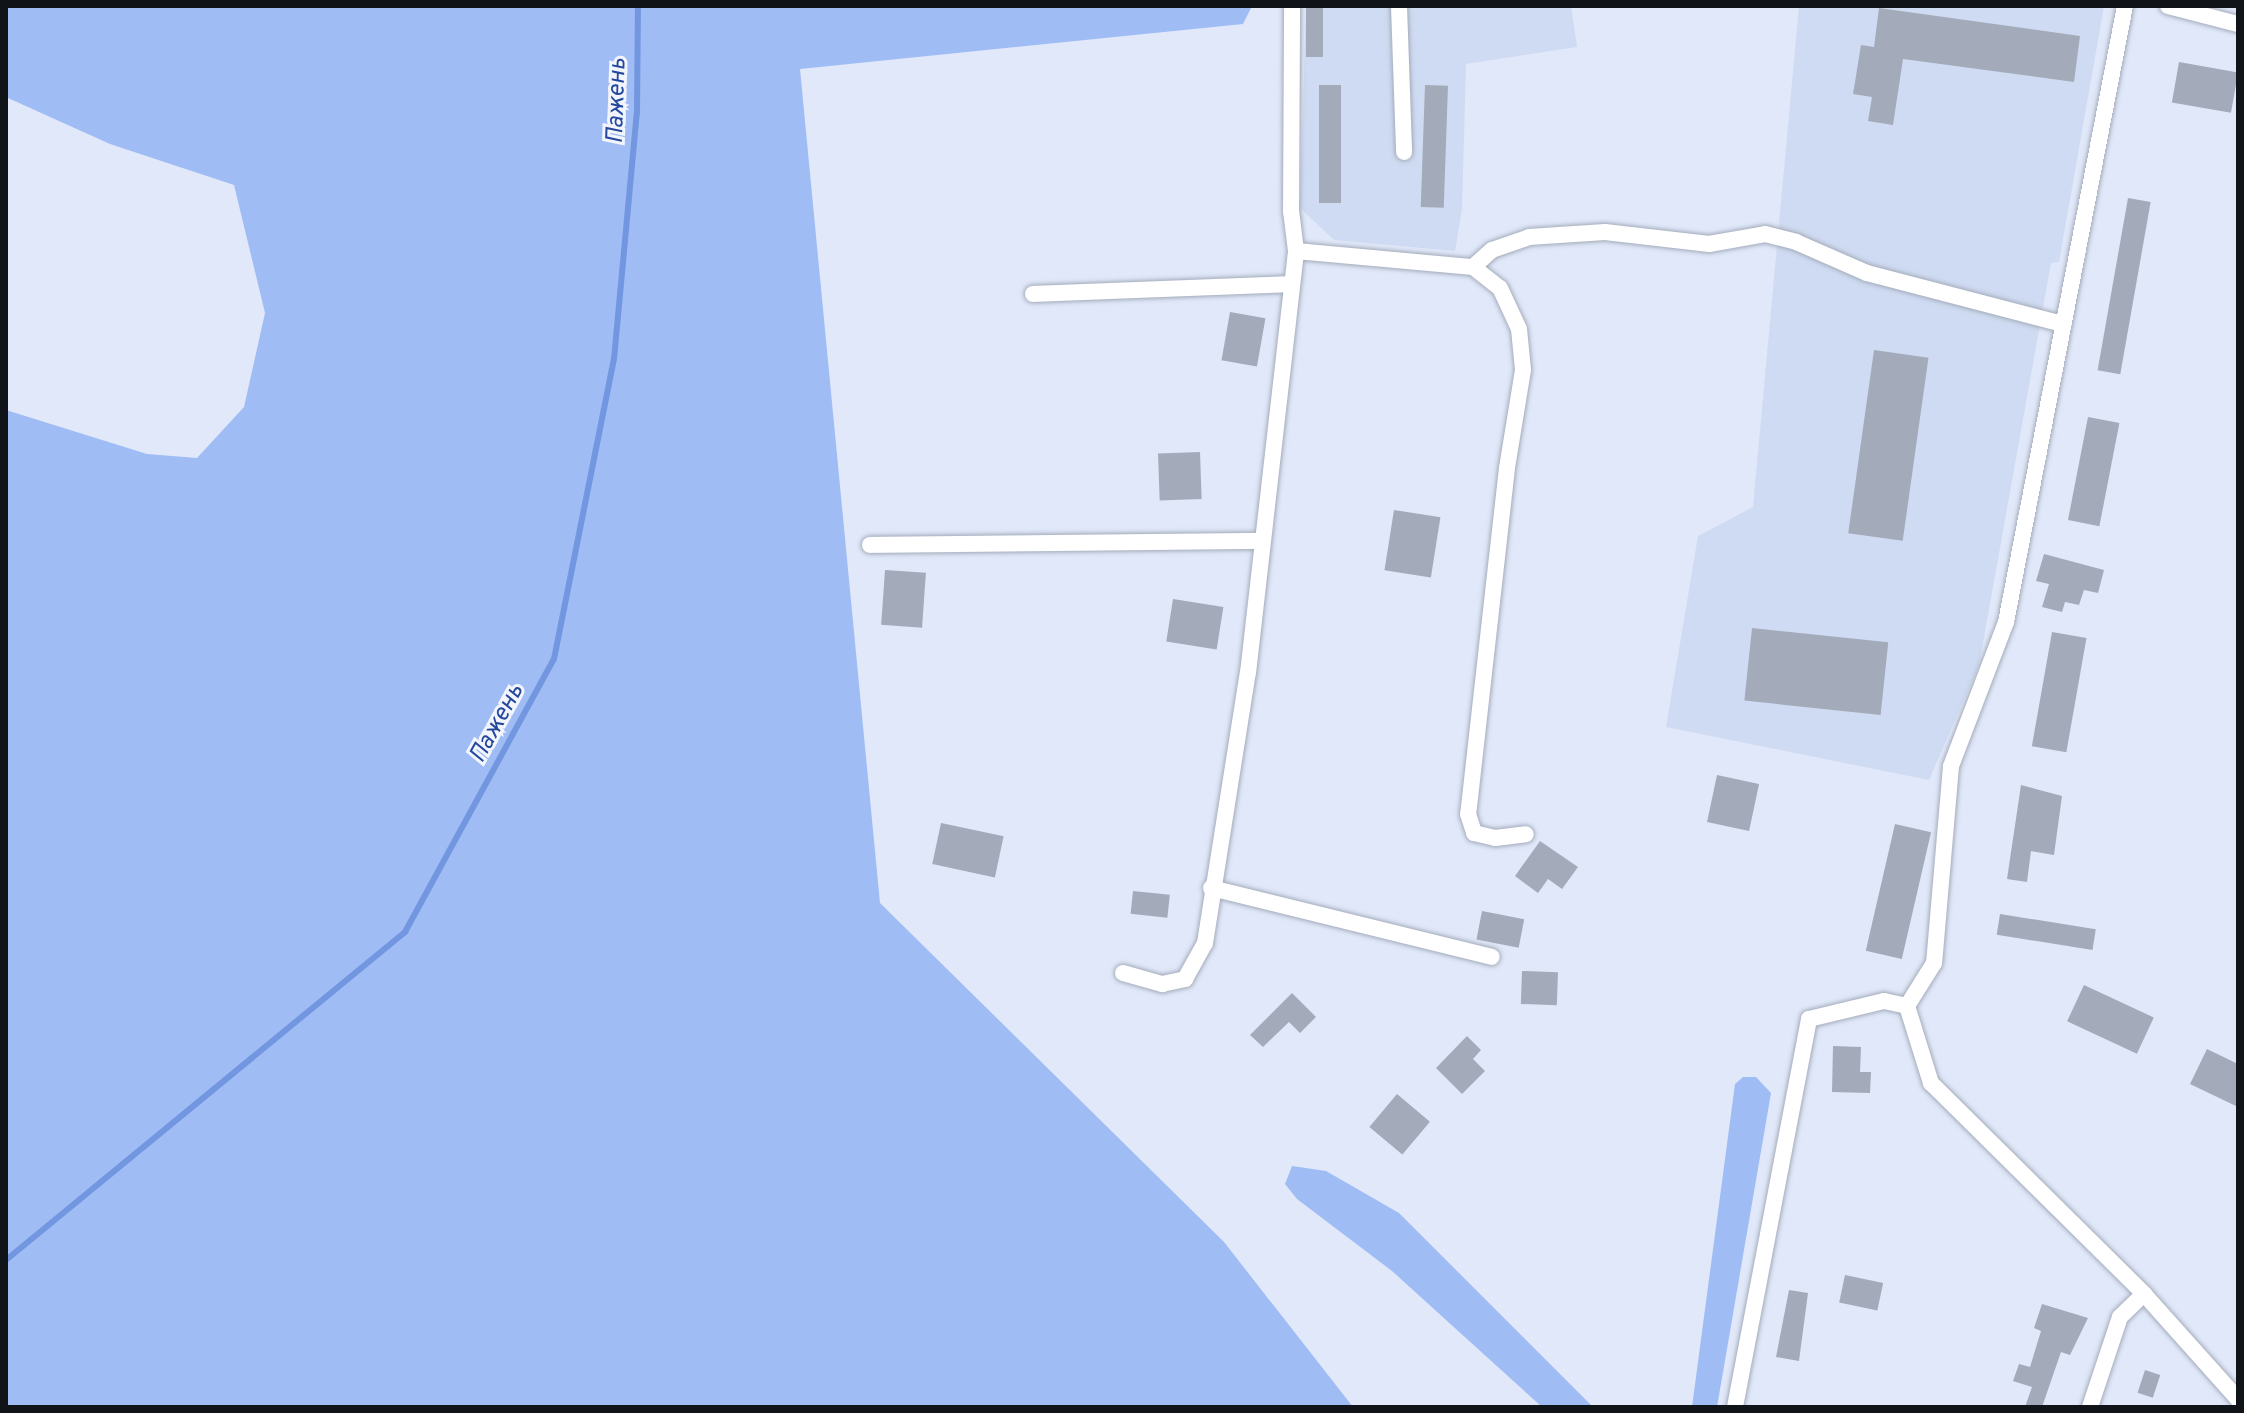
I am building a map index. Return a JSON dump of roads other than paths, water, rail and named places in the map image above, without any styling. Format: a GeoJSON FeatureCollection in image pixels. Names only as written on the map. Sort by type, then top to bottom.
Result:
{"type":"FeatureCollection","features":[{"type":"Feature","properties":{"kind":"street"},"geometry":{"type":"LineString","coordinates":[[1123,973],[1162,984],[1185,979],[1205,943],[1211,888],[1248,673],[1296,251],[1291,212],[1292,6]]}},
{"type":"Feature","properties":{"kind":"street"},"geometry":{"type":"LineString","coordinates":[[1399,6],[1404,152]]}},
{"type":"Feature","properties":{"kind":"street"},"geometry":{"type":"LineString","coordinates":[[2125,6],[2006,622],[1951,766],[1934,963],[1907,1006],[1931,1083],[2144,1294],[2238,1399]]}},
{"type":"Feature","properties":{"kind":"street"},"geometry":{"type":"LineString","coordinates":[[2168,6],[2238,24]]}},
{"type":"Feature","properties":{"kind":"street"},"geometry":{"type":"LineString","coordinates":[[1473,267],[1492,250],[1529,237],[1605,232],[1709,244],[1765,234],[1796,242],[1867,273],[2063,324]]}},
{"type":"Feature","properties":{"kind":"street"},"geometry":{"type":"LineString","coordinates":[[1296,251],[1473,267],[1500,288],[1519,329],[1523,370],[1468,814],[1474,833],[1495,838],[1526,834]]}},
{"type":"Feature","properties":{"kind":"street"},"geometry":{"type":"LineString","coordinates":[[1033,294],[1292,284]]}},
{"type":"Feature","properties":{"kind":"street"},"geometry":{"type":"LineString","coordinates":[[870,545],[1263,541]]}},
{"type":"Feature","properties":{"kind":"street"},"geometry":{"type":"LineString","coordinates":[[1211,888],[1492,957]]}},
{"type":"Feature","properties":{"kind":"street"},"geometry":{"type":"LineString","coordinates":[[1735,1407],[1809,1019],[1884,1001],[1907,1006]]}},
{"type":"Feature","properties":{"kind":"street"},"geometry":{"type":"LineString","coordinates":[[2090,1407],[2120,1317],[2144,1294]]}},
{"type":"Feature","properties":{"kind":"waterway","name":"Пажень"},"geometry":{"type":"LineString","coordinates":[[6,1260],[405,932],[554,659],[614,359],[637,113],[638,6]]}}]}
